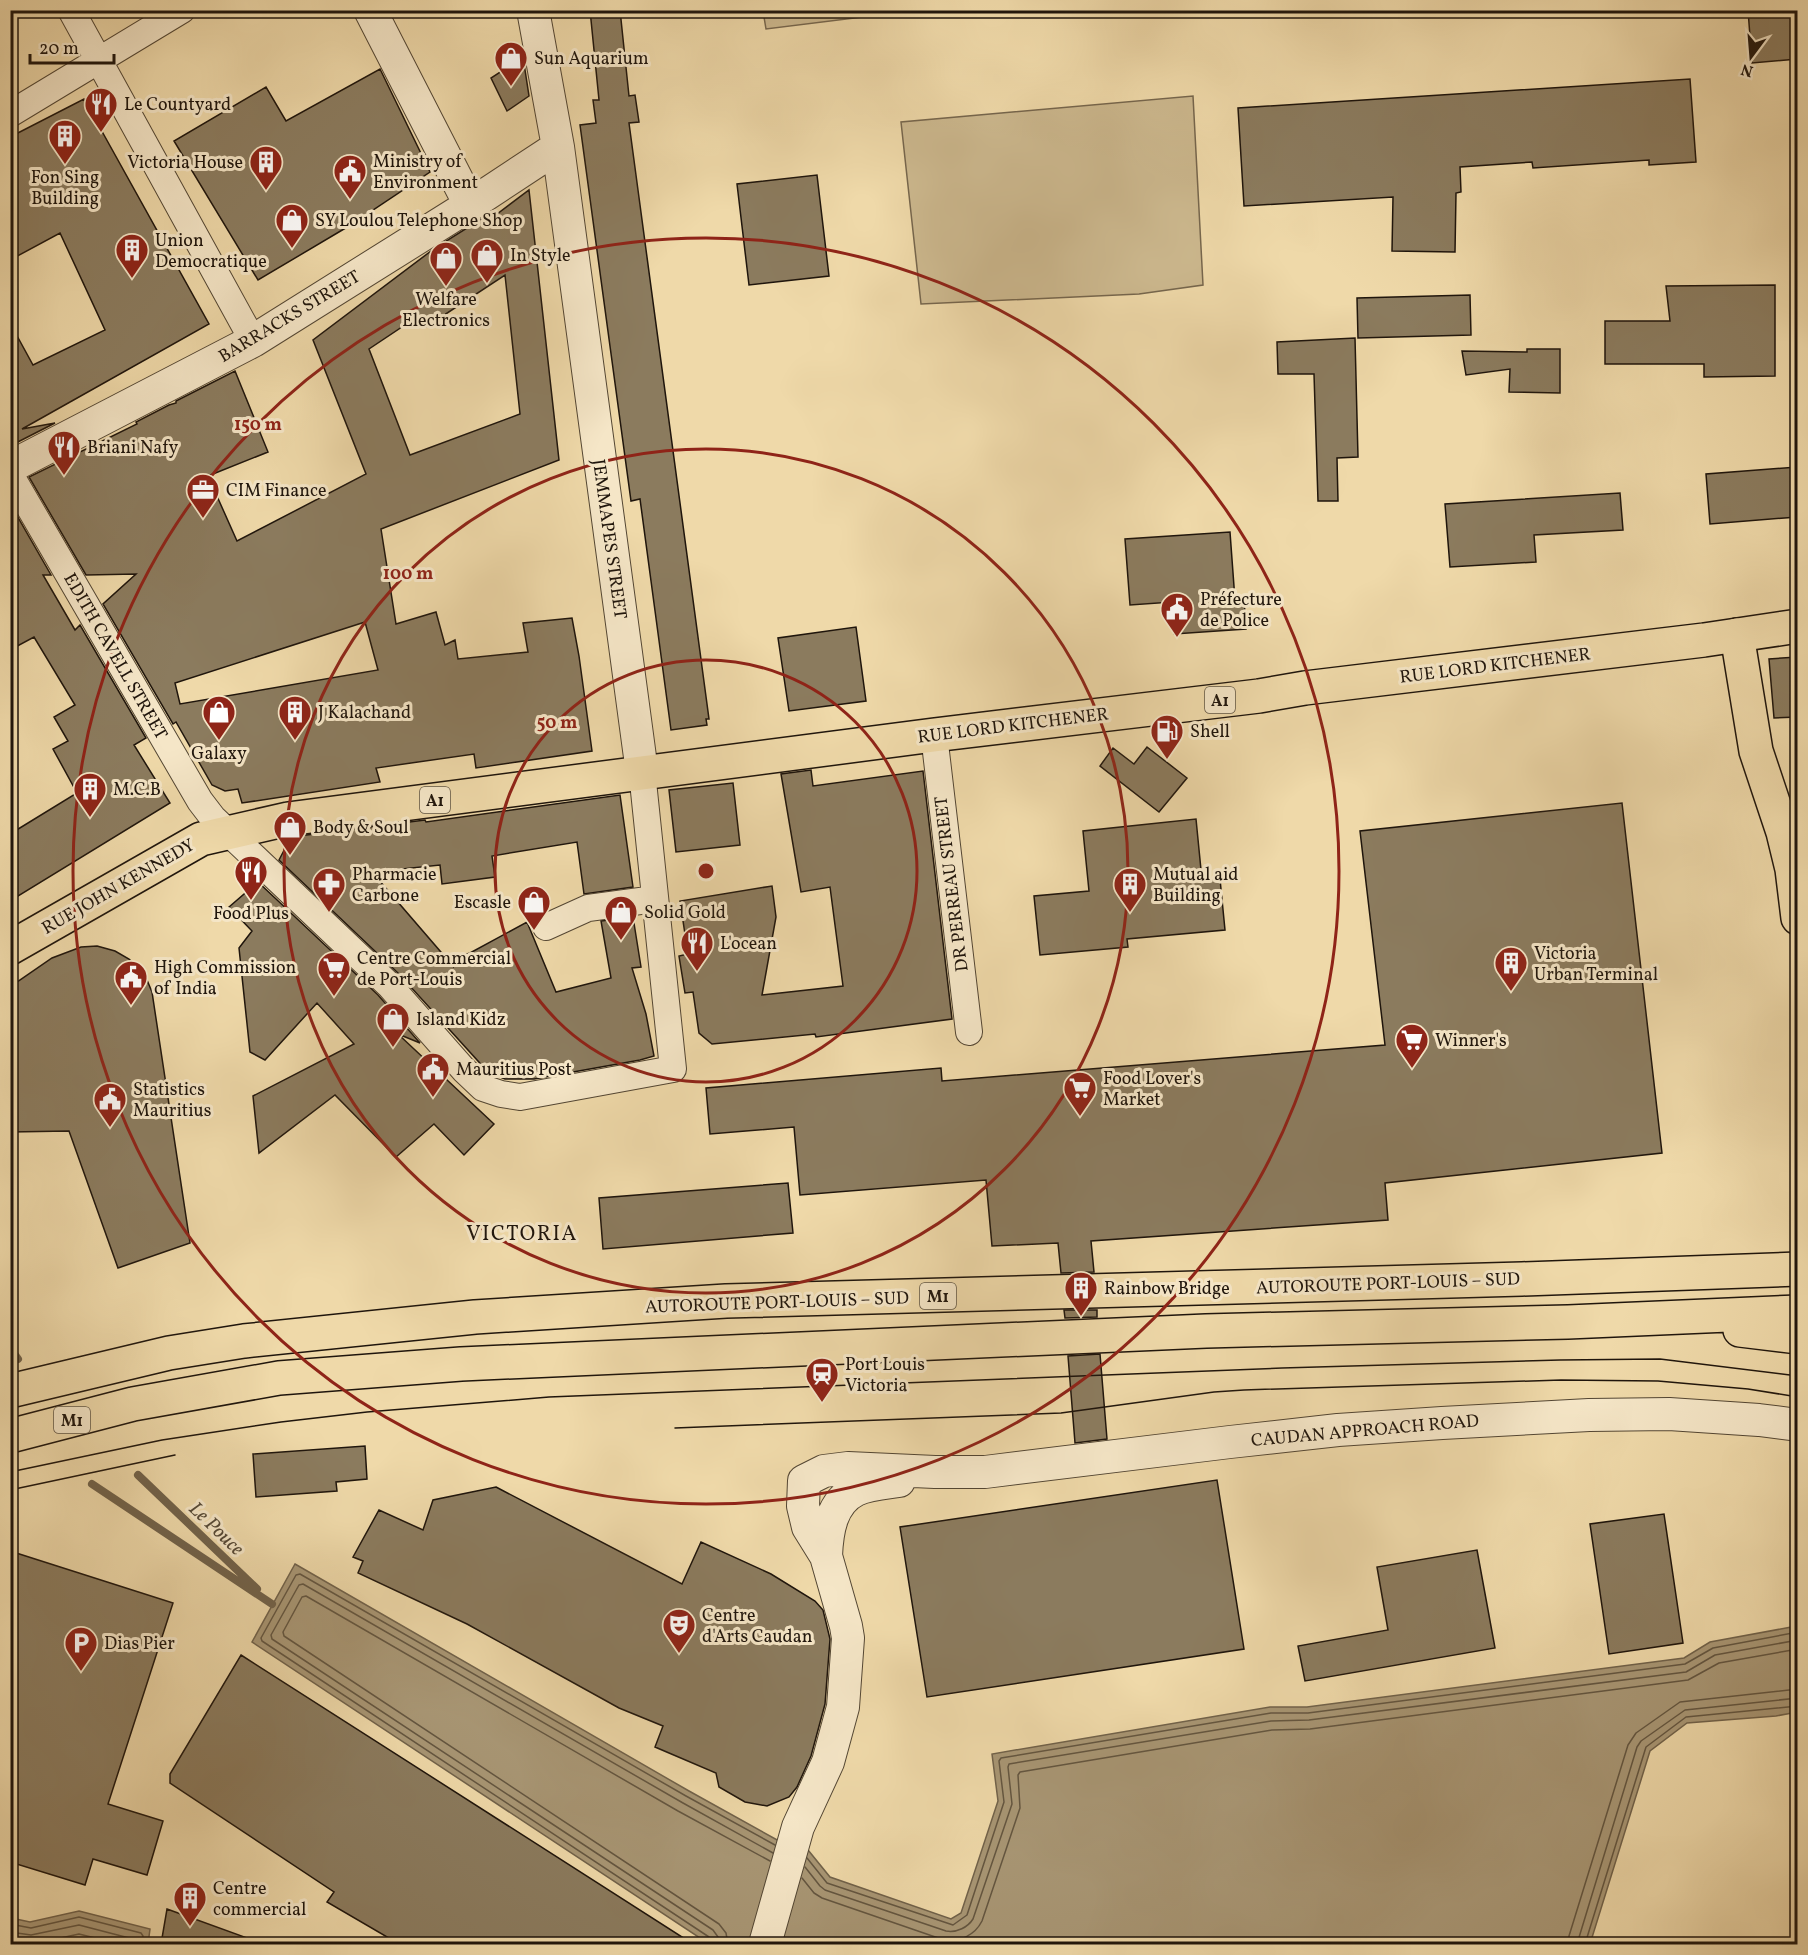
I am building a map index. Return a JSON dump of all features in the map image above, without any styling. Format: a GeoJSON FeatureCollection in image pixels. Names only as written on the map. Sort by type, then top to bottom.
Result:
{"type":"FeatureCollection","features":[{"type":"Feature","properties":{"kind":"main road","name":"RUE LORD KITCHENER"},"geometry":{"type":"LineString","coordinates":[[229,833],[288,819],[642,772],[1704,640],[1797,626]]}},
{"type":"Feature","properties":{"kind":"main road"},"geometry":{"type":"LineString","coordinates":[[1737,635],[1756,752],[1772,796],[1792,869],[1797,918]]}},
{"type":"Feature","properties":{"kind":"main road","name":"RUE JOHN KENNEDY"},"geometry":{"type":"LineString","coordinates":[[10,948],[201,839],[229,833]]}},
{"type":"Feature","properties":{"kind":"main road"},"geometry":{"type":"LineString","coordinates":[[1662,1274],[1797,1253]]}},
{"type":"Feature","properties":{"kind":"main road","name":"AUTOROUTE PORT-LOUIS – SUD"},"geometry":{"type":"LineString","coordinates":[[10,1391],[169,1353],[244,1341],[475,1317],[726,1301],[1797,1269]]}},
{"type":"Feature","properties":{"kind":"main road","name":"M1"},"geometry":{"type":"LineString","coordinates":[[10,1436],[133,1404],[279,1378],[460,1364],[1194,1332],[1797,1312]]}},
{"type":"Feature","properties":{"kind":"main road"},"geometry":{"type":"LineString","coordinates":[[1647,1318],[1797,1337]]}},
{"type":"Feature","properties":{"kind":"street"},"geometry":{"type":"LineString","coordinates":[[71,10],[253,341]]}},
{"type":"Feature","properties":{"kind":"street"},"geometry":{"type":"LineString","coordinates":[[10,114],[182,10]]}},
{"type":"Feature","properties":{"kind":"street"},"geometry":{"type":"LineString","coordinates":[[369,10],[470,205]]}},
{"type":"Feature","properties":{"kind":"street","name":"JEMMAPES STREET"},"geometry":{"type":"LineString","coordinates":[[533,10],[558,147],[642,772],[673,1069]]}},
{"type":"Feature","properties":{"kind":"street","name":"BARRACKS STREET"},"geometry":{"type":"LineString","coordinates":[[10,467],[253,341],[558,147]]}},
{"type":"Feature","properties":{"kind":"street","name":"EDITH CAVELL STREET"},"geometry":{"type":"LineString","coordinates":[[10,474],[200,801],[213,818],[389,985],[464,1070],[483,1088],[501,1095],[520,1096],[673,1069]]}},
{"type":"Feature","properties":{"kind":"street","name":"DR PERREAU STREET"},"geometry":{"type":"LineString","coordinates":[[934,735],[969,1032]]}},
{"type":"Feature","properties":{"kind":"street"},"geometry":{"type":"LineString","coordinates":[[546,927],[588,908],[655,899]]}},
{"type":"Feature","properties":{"kind":"street","name":"CAUDAN APPROACH ROAD"},"geometry":{"type":"LineString","coordinates":[[934,1472],[985,1472],[1252,1439],[1442,1423],[1589,1415],[1669,1414],[1797,1425]]}},
{"type":"Feature","properties":{"kind":"street"},"geometry":{"type":"LineString","coordinates":[[765,1944],[798,1827],[828,1762],[843,1707],[848,1638],[826,1556],[808,1527],[802,1506],[804,1481],[824,1472],[848,1467],[934,1472]]}},
{"type":"Feature","properties":{"kind":"street"},"geometry":{"type":"LineString","coordinates":[[826,1556],[829,1525],[838,1506],[856,1490],[934,1472]]}},
{"type":"Feature","properties":{"kind":"shaded area"},"geometry":{"type":"Polygon","coordinates":[[[763,10],[911,11],[766,29],[763,10]]]}},
{"type":"Feature","properties":{"kind":"shaded area"},"geometry":{"type":"Polygon","coordinates":[[[1193,96],[1203,285],[1139,294],[921,304],[901,122],[1193,96]]]}},
{"type":"Feature","properties":{"kind":"water"},"geometry":{"type":"Polygon","coordinates":[[[295,1564],[689,1791],[779,1841],[808,1850],[830,1877],[951,1919],[961,1913],[998,1801],[992,1754],[1270,1707],[1307,1707],[1684,1658],[1710,1642],[1797,1626],[1798,1712],[1776,1716],[1687,1723],[1650,1751],[1590,1944],[709,1944],[252,1642],[295,1564]]]}},
{"type":"Feature","properties":{"kind":"water"},"geometry":{"type":"Polygon","coordinates":[[[79,1911],[150,1929],[148,1944],[11,1944],[11,1918],[30,1922],[79,1911]]]}},
{"type":"Feature","properties":{"kind":"building"},"geometry":{"type":"Polygon","coordinates":[[[590,10],[620,10],[629,96],[635,95],[639,122],[629,123],[709,719],[706,719],[707,725],[671,730],[640,499],[631,501],[580,125],[596,123],[593,100],[599,100],[590,10]]]}},
{"type":"Feature","properties":{"kind":"building"},"geometry":{"type":"Polygon","coordinates":[[[1748,10],[1797,10],[1797,59],[1752,63],[1748,10]]]}},
{"type":"Feature","properties":{"kind":"building","name":"Sun Aquarium"},"geometry":{"type":"Polygon","coordinates":[[[523,57],[529,96],[507,111],[491,78],[523,57]]]}},
{"type":"Feature","properties":{"kind":"building"},"geometry":{"type":"Polygon","coordinates":[[[380,69],[430,172],[349,226],[258,280],[174,141],[266,87],[286,121],[380,69]]]}},
{"type":"Feature","properties":{"kind":"building"},"geometry":{"type":"Polygon","coordinates":[[[1690,79],[1696,162],[1649,165],[1649,160],[1533,168],[1532,162],[1460,167],[1461,192],[1456,193],[1455,252],[1392,251],[1393,197],[1244,206],[1238,108],[1690,79]]]}},
{"type":"Feature","properties":{"kind":"building"},"geometry":{"type":"Polygon","coordinates":[[[84,99],[209,324],[22,429],[55,423],[10,446],[10,323],[33,365],[105,330],[60,233],[10,260],[10,137],[84,99]]]}},
{"type":"Feature","properties":{"kind":"building"},"geometry":{"type":"Polygon","coordinates":[[[817,175],[829,276],[749,285],[737,184],[817,175]]]}},
{"type":"Feature","properties":{"kind":"building"},"geometry":{"type":"Polygon","coordinates":[[[529,190],[559,460],[381,529],[396,624],[436,612],[445,645],[455,640],[458,659],[528,652],[523,623],[572,618],[592,751],[476,768],[474,754],[376,768],[380,782],[242,803],[238,789],[225,791],[212,785],[176,722],[173,724],[103,604],[136,574],[86,575],[29,477],[137,424],[136,422],[235,371],[268,452],[208,476],[237,541],[366,474],[313,340],[435,248],[494,211],[497,214],[529,190]],[[505,275],[426,327],[417,317],[369,349],[410,455],[520,414],[505,275]],[[365,622],[175,683],[180,704],[378,670],[365,622]]]}},
{"type":"Feature","properties":{"kind":"building"},"geometry":{"type":"Polygon","coordinates":[[[1775,285],[1775,376],[1704,377],[1704,364],[1605,364],[1605,321],[1670,321],[1666,286],[1775,285]]]}},
{"type":"Feature","properties":{"kind":"building"},"geometry":{"type":"Polygon","coordinates":[[[1470,295],[1471,335],[1358,338],[1357,298],[1470,295]]]}},
{"type":"Feature","properties":{"kind":"building"},"geometry":{"type":"Polygon","coordinates":[[[1355,338],[1358,457],[1337,458],[1338,501],[1318,501],[1314,374],[1278,374],[1277,342],[1355,338]]]}},
{"type":"Feature","properties":{"kind":"building"},"geometry":{"type":"Polygon","coordinates":[[[1527,349],[1560,349],[1560,393],[1509,392],[1510,369],[1466,375],[1462,351],[1527,352],[1527,349]]]}},
{"type":"Feature","properties":{"kind":"building"},"geometry":{"type":"Polygon","coordinates":[[[1797,467],[1797,517],[1710,524],[1706,474],[1797,467]]]}},
{"type":"Feature","properties":{"kind":"building"},"geometry":{"type":"Polygon","coordinates":[[[1620,493],[1623,530],[1534,535],[1536,562],[1450,567],[1445,504],[1620,493]]]}},
{"type":"Feature","properties":{"kind":"building"},"geometry":{"type":"Polygon","coordinates":[[[12,507],[51,575],[43,575],[75,630],[80,625],[146,738],[134,745],[170,803],[10,901],[10,834],[77,793],[53,749],[68,741],[54,717],[75,705],[34,637],[10,650],[10,508],[12,507]]]}},
{"type":"Feature","properties":{"kind":"building"},"geometry":{"type":"Polygon","coordinates":[[[1230,532],[1235,600],[1244,599],[1246,629],[1174,634],[1172,602],[1130,605],[1125,539],[1230,532]]]}},
{"type":"Feature","properties":{"kind":"building"},"geometry":{"type":"Polygon","coordinates":[[[856,627],[866,701],[789,711],[778,638],[856,627]]]}},
{"type":"Feature","properties":{"kind":"building"},"geometry":{"type":"Polygon","coordinates":[[[1797,657],[1797,717],[1774,718],[1769,659],[1797,657]]]}},
{"type":"Feature","properties":{"kind":"building"},"geometry":{"type":"Polygon","coordinates":[[[1147,747],[1187,778],[1159,812],[1100,766],[1113,748],[1134,764],[1147,747]]]}},
{"type":"Feature","properties":{"kind":"building"},"geometry":{"type":"Polygon","coordinates":[[[811,770],[813,786],[923,771],[952,1019],[816,1037],[815,1034],[712,1044],[699,1033],[693,992],[685,993],[679,956],[688,954],[680,901],[772,886],[776,917],[762,995],[843,986],[830,887],[801,892],[781,774],[811,770]]]}},
{"type":"Feature","properties":{"kind":"building"},"geometry":{"type":"Polygon","coordinates":[[[733,783],[740,845],[676,852],[669,790],[733,783]]]}},
{"type":"Feature","properties":{"kind":"building"},"geometry":{"type":"Polygon","coordinates":[[[620,795],[633,887],[584,894],[577,842],[492,856],[495,877],[442,884],[440,865],[372,872],[453,966],[452,959],[470,953],[527,922],[556,992],[611,978],[601,921],[633,917],[641,967],[632,968],[646,1014],[654,1056],[640,1060],[534,1079],[505,1079],[488,1072],[399,974],[279,860],[291,837],[425,820],[426,822],[620,795]]]}},
{"type":"Feature","properties":{"kind":"building"},"geometry":{"type":"Polygon","coordinates":[[[1622,803],[1662,1153],[1385,1183],[1388,1220],[1091,1241],[1094,1272],[1061,1273],[1058,1243],[992,1246],[986,1180],[800,1195],[794,1127],[710,1134],[706,1088],[941,1068],[942,1081],[1385,1045],[1360,831],[1622,803]]]}},
{"type":"Feature","properties":{"kind":"building"},"geometry":{"type":"Polygon","coordinates":[[[1196,819],[1202,880],[1220,879],[1225,930],[1127,939],[1128,947],[1040,955],[1034,896],[1089,891],[1083,831],[1196,819]]]}},
{"type":"Feature","properties":{"kind":"building"},"geometry":{"type":"Polygon","coordinates":[[[258,882],[378,995],[420,1043],[398,1034],[494,1124],[464,1155],[434,1124],[396,1157],[335,1095],[259,1153],[253,1096],[354,1044],[317,1003],[265,1060],[250,1052],[239,948],[252,931],[229,907],[258,882]]]}},
{"type":"Feature","properties":{"kind":"building"},"geometry":{"type":"Polygon","coordinates":[[[97,946],[115,951],[129,959],[144,973],[152,992],[190,1243],[118,1268],[69,1131],[10,1132],[10,987],[52,958],[81,947],[97,946]]]}},
{"type":"Feature","properties":{"kind":"building"},"geometry":{"type":"Polygon","coordinates":[[[788,1183],[793,1233],[603,1249],[599,1198],[788,1183]]]}},
{"type":"Feature","properties":{"kind":"building"},"geometry":{"type":"Polygon","coordinates":[[[1064,1310],[1097,1310],[1097,1317],[1065,1318],[1064,1310]]]}},
{"type":"Feature","properties":{"kind":"building"},"geometry":{"type":"Polygon","coordinates":[[[1100,1354],[1107,1439],[1075,1443],[1068,1356],[1100,1354]]]}},
{"type":"Feature","properties":{"kind":"building"},"geometry":{"type":"Polygon","coordinates":[[[365,1446],[367,1479],[336,1482],[337,1491],[256,1497],[253,1454],[365,1446]]]}},
{"type":"Feature","properties":{"kind":"building"},"geometry":{"type":"Polygon","coordinates":[[[1217,1480],[1244,1649],[927,1697],[900,1527],[1217,1480]]]}},
{"type":"Feature","properties":{"kind":"building","name":"Centre d'Arts Caudan"},"geometry":{"type":"Polygon","coordinates":[[[496,1487],[682,1584],[701,1542],[771,1574],[815,1601],[823,1610],[830,1639],[825,1704],[811,1756],[797,1787],[789,1797],[767,1806],[745,1802],[719,1787],[716,1773],[655,1747],[663,1726],[619,1708],[467,1624],[358,1573],[363,1561],[353,1557],[379,1510],[423,1530],[433,1500],[496,1487]]]}},
{"type":"Feature","properties":{"kind":"building"},"geometry":{"type":"Polygon","coordinates":[[[1664,1514],[1683,1643],[1609,1654],[1590,1524],[1664,1514]]]}},
{"type":"Feature","properties":{"kind":"building"},"geometry":{"type":"Polygon","coordinates":[[[1477,1550],[1495,1648],[1305,1681],[1298,1646],[1388,1630],[1377,1567],[1477,1550]]]}},
{"type":"Feature","properties":{"kind":"building","name":"Dias Pier"},"geometry":{"type":"Polygon","coordinates":[[[10,1551],[173,1603],[108,1804],[163,1821],[147,1875],[93,1859],[85,1885],[10,1862],[10,1551]]]}},
{"type":"Feature","properties":{"kind":"building"},"geometry":{"type":"Polygon","coordinates":[[[241,1655],[693,1944],[399,1944],[327,1902],[334,1892],[170,1783],[170,1774],[241,1655]]]}},
{"type":"Feature","properties":{"kind":"building","name":"Centre commercial"},"geometry":{"type":"Polygon","coordinates":[[[167,1909],[258,1942],[258,1944],[161,1944],[167,1909]]]}},
{"type":"Feature","properties":{"kind":"waterway","name":"Le Pouce"},"geometry":{"type":"LineString","coordinates":[[10,1348],[18,1359]]}},
{"type":"Feature","properties":{"kind":"waterway","name":"Le Pouce"},"geometry":{"type":"LineString","coordinates":[[138,1475],[257,1589]]}},
{"type":"Feature","properties":{"kind":"waterway"},"geometry":{"type":"LineString","coordinates":[[92,1484],[272,1604]]}},
{"type":"Feature","properties":{"kind":"tram line"},"geometry":{"type":"LineString","coordinates":[[10,1472],[162,1440],[281,1422],[367,1412],[549,1397],[1282,1368],[1560,1360],[1660,1359],[1798,1376]]}},
{"type":"Feature","properties":{"kind":"tram line"},"geometry":{"type":"LineString","coordinates":[[675,1428],[1061,1413],[1244,1390],[1561,1380],[1658,1381],[1748,1389],[1798,1397]]}},
{"type":"Feature","properties":{"kind":"tram line"},"geometry":{"type":"LineString","coordinates":[[10,1490],[175,1455]]}},
{"type":"Feature","properties":{"kind":"place","name":"Sun Aquarium"},"geometry":{"type":"Point","coordinates":[511,87]}},
{"type":"Feature","properties":{"kind":"place","name":"Le Countyard"},"geometry":{"type":"Point","coordinates":[101,133]}},
{"type":"Feature","properties":{"kind":"place","name":"Fon Sing Building"},"geometry":{"type":"Point","coordinates":[65,165]}},
{"type":"Feature","properties":{"kind":"place","name":"Victoria House"},"geometry":{"type":"Point","coordinates":[266,191]}},
{"type":"Feature","properties":{"kind":"place","name":"Ministry of Environment"},"geometry":{"type":"Point","coordinates":[350,200]}},
{"type":"Feature","properties":{"kind":"place","name":"SY Loulou Telephone Shop"},"geometry":{"type":"Point","coordinates":[292,249]}},
{"type":"Feature","properties":{"kind":"place","name":"Union Democratique"},"geometry":{"type":"Point","coordinates":[132,279]}},
{"type":"Feature","properties":{"kind":"place","name":"In Style"},"geometry":{"type":"Point","coordinates":[487,284]}},
{"type":"Feature","properties":{"kind":"place","name":"Welfare Electronics"},"geometry":{"type":"Point","coordinates":[446,287]}},
{"type":"Feature","properties":{"kind":"place","name":"Briani Nafy"},"geometry":{"type":"Point","coordinates":[64,476]}},
{"type":"Feature","properties":{"kind":"place","name":"CIM Finance"},"geometry":{"type":"Point","coordinates":[203,519]}},
{"type":"Feature","properties":{"kind":"place","name":"Préfecture de Police"},"geometry":{"type":"Point","coordinates":[1177,638]}},
{"type":"Feature","properties":{"kind":"place","name":"Galaxy"},"geometry":{"type":"Point","coordinates":[219,741]}},
{"type":"Feature","properties":{"kind":"place","name":"J Kalachand"},"geometry":{"type":"Point","coordinates":[295,741]}},
{"type":"Feature","properties":{"kind":"place","name":"Shell"},"geometry":{"type":"Point","coordinates":[1167,760]}},
{"type":"Feature","properties":{"kind":"place","name":"M.C.B"},"geometry":{"type":"Point","coordinates":[90,818]}},
{"type":"Feature","properties":{"kind":"place","name":"Body & Soul"},"geometry":{"type":"Point","coordinates":[290,856]}},
{"type":"Feature","properties":{"kind":"place","name":"Food Plus"},"geometry":{"type":"Point","coordinates":[251,901]}},
{"type":"Feature","properties":{"kind":"place","name":"Pharmacie Carbone"},"geometry":{"type":"Point","coordinates":[329,913]}},
{"type":"Feature","properties":{"kind":"place","name":"Mutual aid Building"},"geometry":{"type":"Point","coordinates":[1130,913]}},
{"type":"Feature","properties":{"kind":"place","name":"Escasle"},"geometry":{"type":"Point","coordinates":[534,931]}},
{"type":"Feature","properties":{"kind":"place","name":"Solid Gold"},"geometry":{"type":"Point","coordinates":[621,941]}},
{"type":"Feature","properties":{"kind":"place","name":"L'ocean"},"geometry":{"type":"Point","coordinates":[697,972]}},
{"type":"Feature","properties":{"kind":"place","name":"Victoria Urban Terminal"},"geometry":{"type":"Point","coordinates":[1511,992]}},
{"type":"Feature","properties":{"kind":"place","name":"Centre Commercial de Port-Louis"},"geometry":{"type":"Point","coordinates":[334,997]}},
{"type":"Feature","properties":{"kind":"place","name":"High Commission of India"},"geometry":{"type":"Point","coordinates":[131,1006]}},
{"type":"Feature","properties":{"kind":"place","name":"Island Kidz"},"geometry":{"type":"Point","coordinates":[393,1048]}},
{"type":"Feature","properties":{"kind":"place","name":"Winner's"},"geometry":{"type":"Point","coordinates":[1412,1069]}},
{"type":"Feature","properties":{"kind":"place","name":"Mauritius Post"},"geometry":{"type":"Point","coordinates":[433,1098]}},
{"type":"Feature","properties":{"kind":"place","name":"Food Lover's Market"},"geometry":{"type":"Point","coordinates":[1080,1117]}},
{"type":"Feature","properties":{"kind":"place","name":"Statistics Mauritius"},"geometry":{"type":"Point","coordinates":[110,1128]}},
{"type":"Feature","properties":{"kind":"place","name":"Rainbow Bridge"},"geometry":{"type":"Point","coordinates":[1081,1317]}},
{"type":"Feature","properties":{"kind":"place","name":"Port Louis Victoria"},"geometry":{"type":"Point","coordinates":[822,1403]}},
{"type":"Feature","properties":{"kind":"place","name":"Centre d'Arts Caudan"},"geometry":{"type":"Point","coordinates":[679,1654]}},
{"type":"Feature","properties":{"kind":"place","name":"Dias Pier"},"geometry":{"type":"Point","coordinates":[81,1672]}},
{"type":"Feature","properties":{"kind":"place","name":"Centre commercial"},"geometry":{"type":"Point","coordinates":[190,1927]}},
{"type":"Feature","properties":{"kind":"district","name":"VICTORIA"},"geometry":{"type":"Point","coordinates":[522,1233]}}]}
